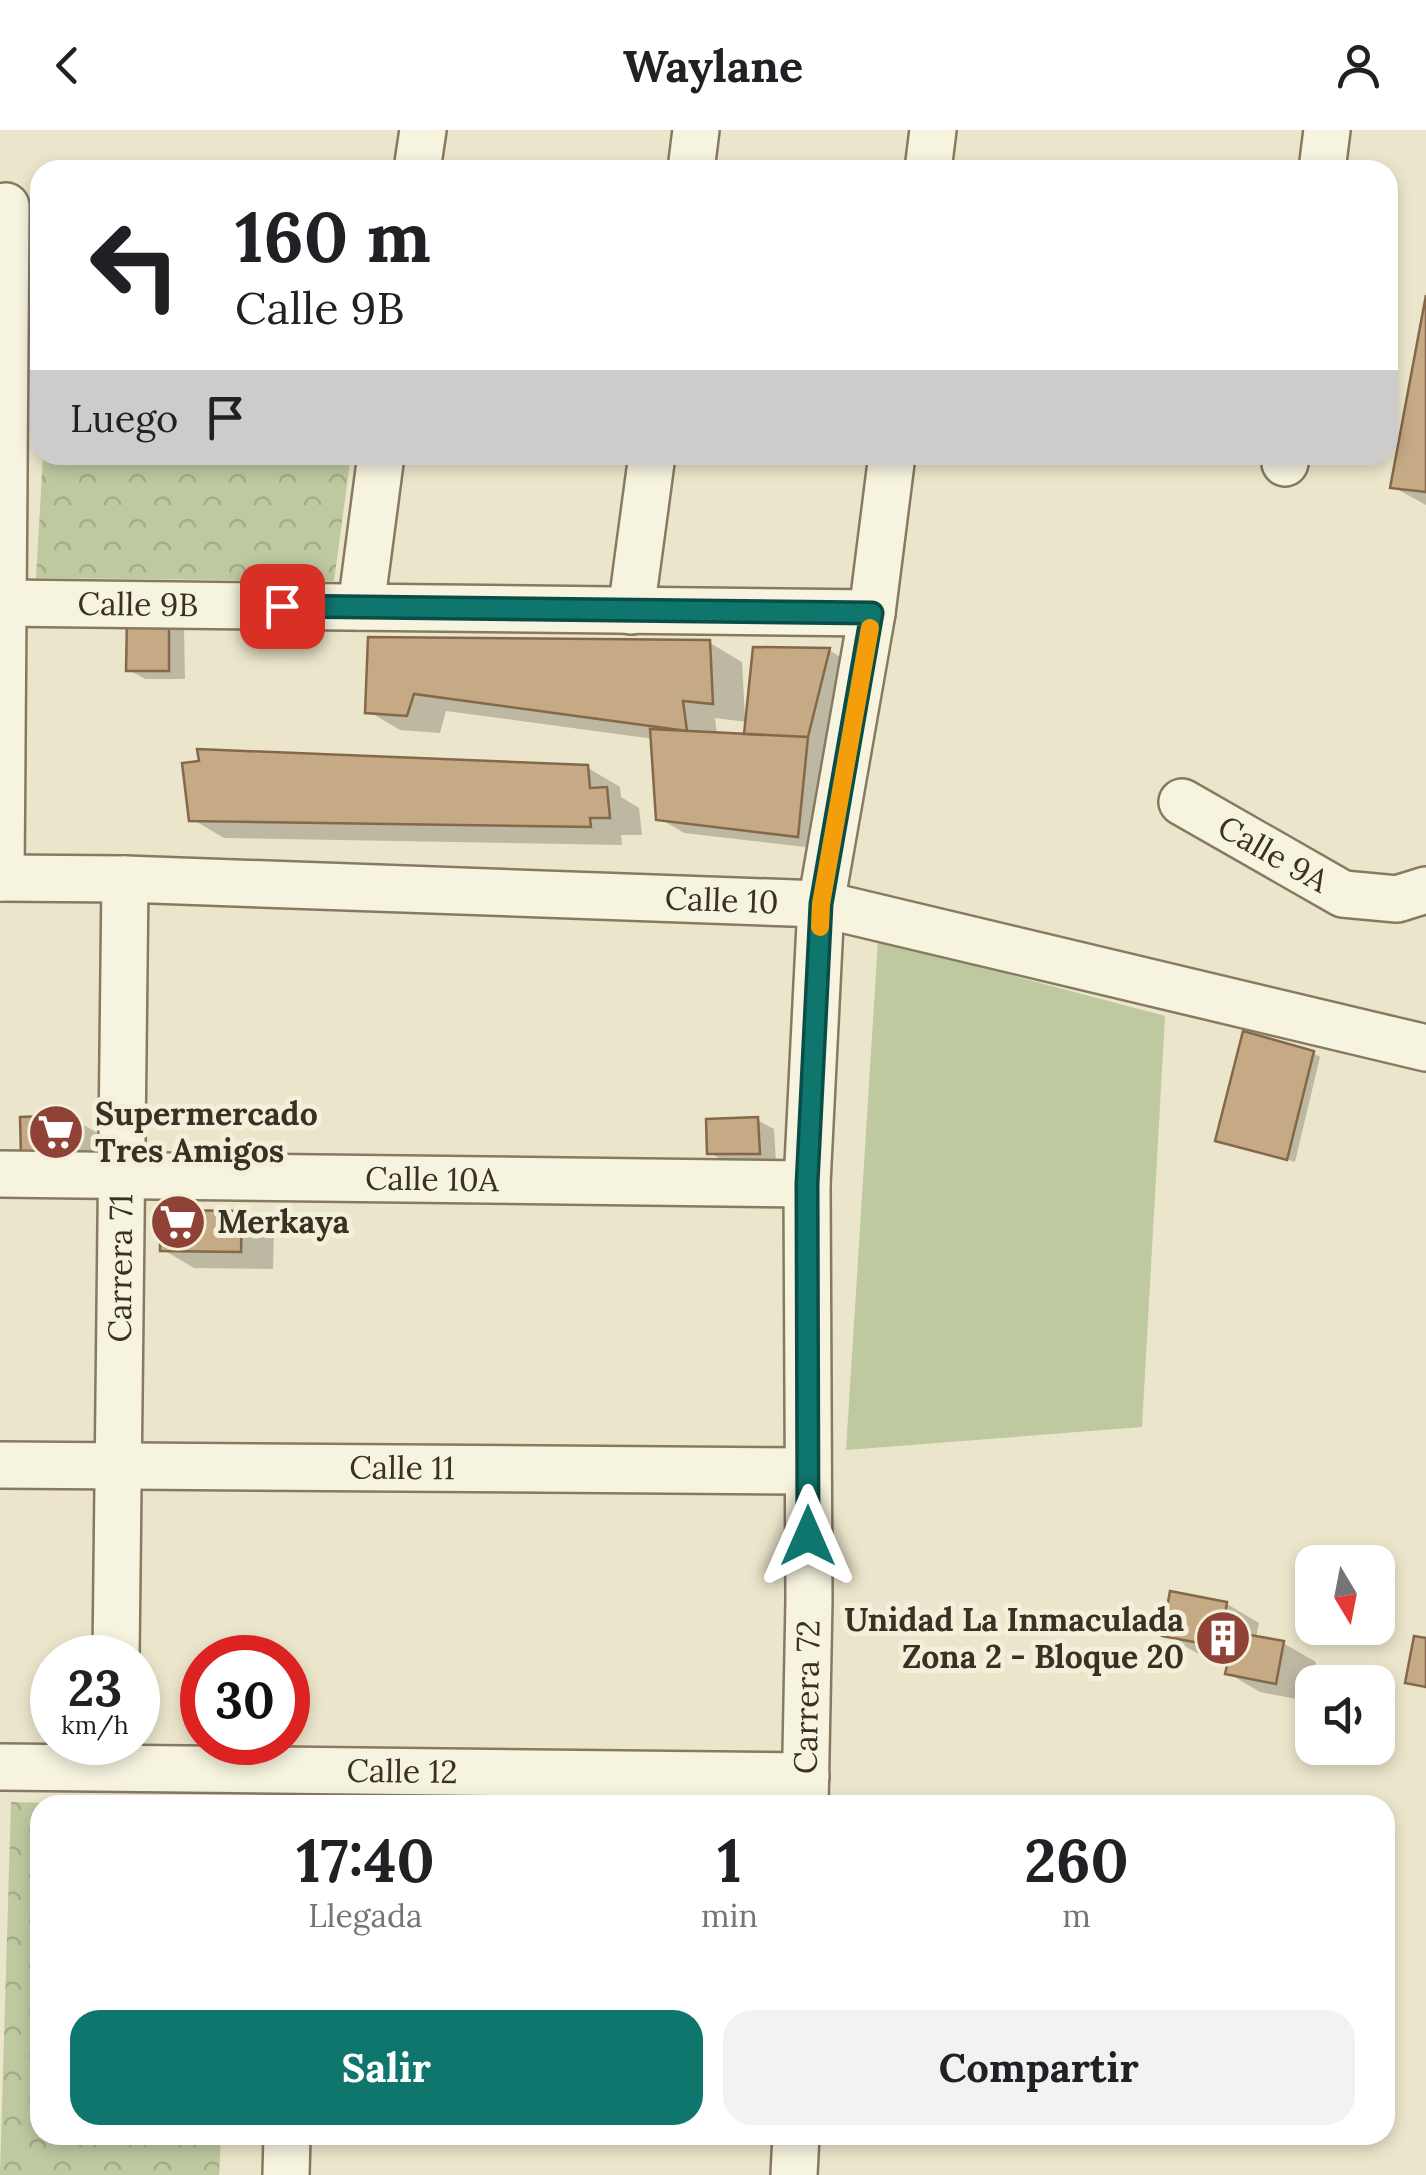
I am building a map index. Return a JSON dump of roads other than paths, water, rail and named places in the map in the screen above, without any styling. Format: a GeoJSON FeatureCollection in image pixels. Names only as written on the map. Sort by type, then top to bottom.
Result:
{"type":"FeatureCollection","features":[{"type":"Feature","properties":{"kind":"street"},"geometry":{"type":"LineString","coordinates":[[418,160],[422,130]]}},
{"type":"Feature","properties":{"kind":"street"},"geometry":{"type":"LineString","coordinates":[[692,160],[696,130]]}},
{"type":"Feature","properties":{"kind":"street"},"geometry":{"type":"LineString","coordinates":[[929,160],[933,130]]}},
{"type":"Feature","properties":{"kind":"street"},"geometry":{"type":"LineString","coordinates":[[1324,160],[1328,130]]}},
{"type":"Feature","properties":{"kind":"street"},"geometry":{"type":"LineString","coordinates":[[1,878],[3,603],[15,206]]}},
{"type":"Feature","properties":{"kind":"street"},"geometry":{"type":"LineString","coordinates":[[361,607],[379,465]]}},
{"type":"Feature","properties":{"kind":"street"},"geometry":{"type":"LineString","coordinates":[[631,610],[651,465]]}},
{"type":"Feature","properties":{"kind":"street","name":"Carrera 72"},"geometry":{"type":"LineString","coordinates":[[805,1790],[807,1184],[821,904],[872,613],[891,465]]}},
{"type":"Feature","properties":{"kind":"street","name":"Calle 9B"},"geometry":{"type":"LineString","coordinates":[[3,603],[872,613]]}},
{"type":"Feature","properties":{"kind":"street","name":"Calle 9A"},"geometry":{"type":"LineString","coordinates":[[1182,802],[1342,894],[1397,899],[1426,890]]}},
{"type":"Feature","properties":{"kind":"street","name":"Calle 10"},"geometry":{"type":"LineString","coordinates":[[1,878],[821,904],[1426,1048]]}},
{"type":"Feature","properties":{"kind":"street","name":"Carrera 71"},"geometry":{"type":"LineString","coordinates":[[116,1635],[124,879]]}},
{"type":"Feature","properties":{"kind":"street","name":"Calle 10A"},"geometry":{"type":"LineString","coordinates":[[0,1174],[807,1184]]}},
{"type":"Feature","properties":{"kind":"street","name":"Calle 11"},"geometry":{"type":"LineString","coordinates":[[0,1465],[807,1471]]}},
{"type":"Feature","properties":{"kind":"street","name":"Calle 12"},"geometry":{"type":"LineString","coordinates":[[160,1763],[293,1787],[805,1790]]}},
{"type":"Feature","properties":{"kind":"street","name":"Calle 12"},"geometry":{"type":"LineString","coordinates":[[0,1767],[30,1764]]}},
{"type":"Feature","properties":{"kind":"street"},"geometry":{"type":"LineString","coordinates":[[286,2145],[286,2175]]}},
{"type":"Feature","properties":{"kind":"street"},"geometry":{"type":"LineString","coordinates":[[794,2175],[796,2145]]}},
{"type":"Feature","properties":{"kind":"place","name":"Supermercado Tres Amigos"},"geometry":{"type":"Point","coordinates":[56,1132]}},
{"type":"Feature","properties":{"kind":"place","name":"Merkaya"},"geometry":{"type":"Point","coordinates":[178,1222]}},
{"type":"Feature","properties":{"kind":"place","name":"Unidad La Inmaculada Zona 2 - Bloque 20"},"geometry":{"type":"Point","coordinates":[1223,1638]}}]}
